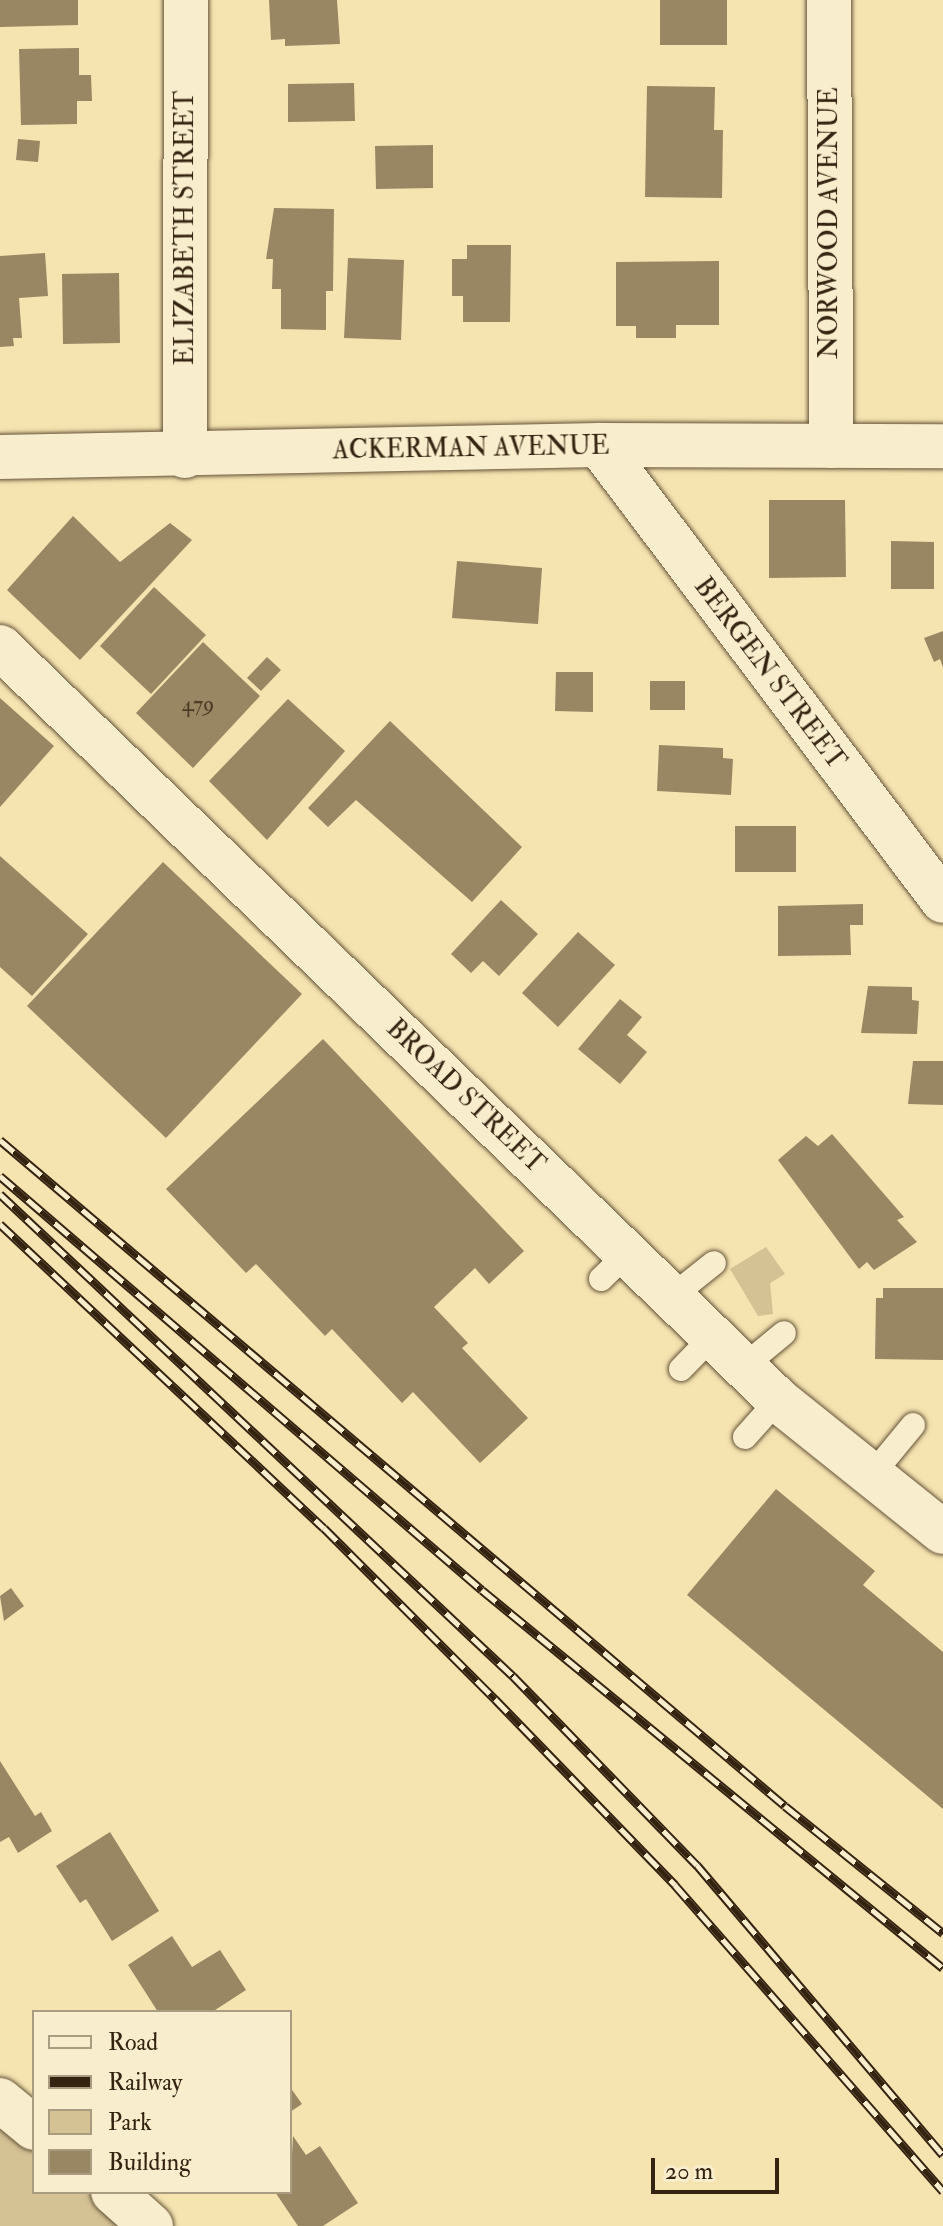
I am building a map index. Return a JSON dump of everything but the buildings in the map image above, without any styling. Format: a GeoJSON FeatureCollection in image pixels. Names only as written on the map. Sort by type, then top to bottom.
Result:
{"type":"FeatureCollection","features":[{"type":"Feature","properties":{"kind":"street","name":"ELIZABETH STREET"},"geometry":{"type":"LineString","coordinates":[[185,456],[186,0]]}},
{"type":"Feature","properties":{"kind":"street","name":"NORWOOD AVENUE"},"geometry":{"type":"LineString","coordinates":[[829,0],[831,446]]}},
{"type":"Feature","properties":{"kind":"street","name":"ACKERMAN AVENUE"},"geometry":{"type":"LineString","coordinates":[[0,457],[185,456],[599,445],[943,446]]}},
{"type":"Feature","properties":{"kind":"street","name":"BERGEN STREET"},"geometry":{"type":"LineString","coordinates":[[599,445],[943,901]]}},
{"type":"Feature","properties":{"kind":"street","name":"BROAD STREET"},"geometry":{"type":"LineString","coordinates":[[0,647],[614,1266],[670,1298],[778,1400],[943,1532]]}},
{"type":"Feature","properties":{"kind":"street"},"geometry":{"type":"LineString","coordinates":[[0,2100],[32,2126]]}},
{"type":"Feature","properties":{"kind":"street"},"geometry":{"type":"LineString","coordinates":[[115,2194],[151,2226]]}},
{"type":"Feature","properties":{"kind":"lane"},"geometry":{"type":"LineString","coordinates":[[670,1298],[714,1263]]}},
{"type":"Feature","properties":{"kind":"lane"},"geometry":{"type":"LineString","coordinates":[[743,1367],[784,1333]]}},
{"type":"Feature","properties":{"kind":"lane"},"geometry":{"type":"LineString","coordinates":[[681,1369],[711,1338]]}},
{"type":"Feature","properties":{"kind":"lane"},"geometry":{"type":"LineString","coordinates":[[745,1437],[778,1400]]}},
{"type":"Feature","properties":{"kind":"lane"},"geometry":{"type":"LineString","coordinates":[[871,1476],[913,1425]]}},
{"type":"Feature","properties":{"kind":"green space"},"geometry":{"type":"Polygon","coordinates":[[[766,1247],[785,1274],[770,1283],[773,1314],[758,1316],[730,1269],[766,1247]]]}},
{"type":"Feature","properties":{"kind":"green space"},"geometry":{"type":"Polygon","coordinates":[[[0,2100],[32,2126],[32,2194],[115,2194],[151,2226],[0,2226],[0,2100]]]}},
{"type":"Feature","properties":{"kind":"railway"},"geometry":{"type":"LineString","coordinates":[[0,1140],[785,1806],[943,1933]]}},
{"type":"Feature","properties":{"kind":"railway"},"geometry":{"type":"LineString","coordinates":[[0,1176],[482,1590],[943,1968]]}},
{"type":"Feature","properties":{"kind":"railway"},"geometry":{"type":"LineString","coordinates":[[0,1194],[513,1676],[697,1865],[943,2155]]}},
{"type":"Feature","properties":{"kind":"railway"},"geometry":{"type":"LineString","coordinates":[[0,1224],[324,1528],[495,1699],[675,1885],[943,2191]]}}]}
